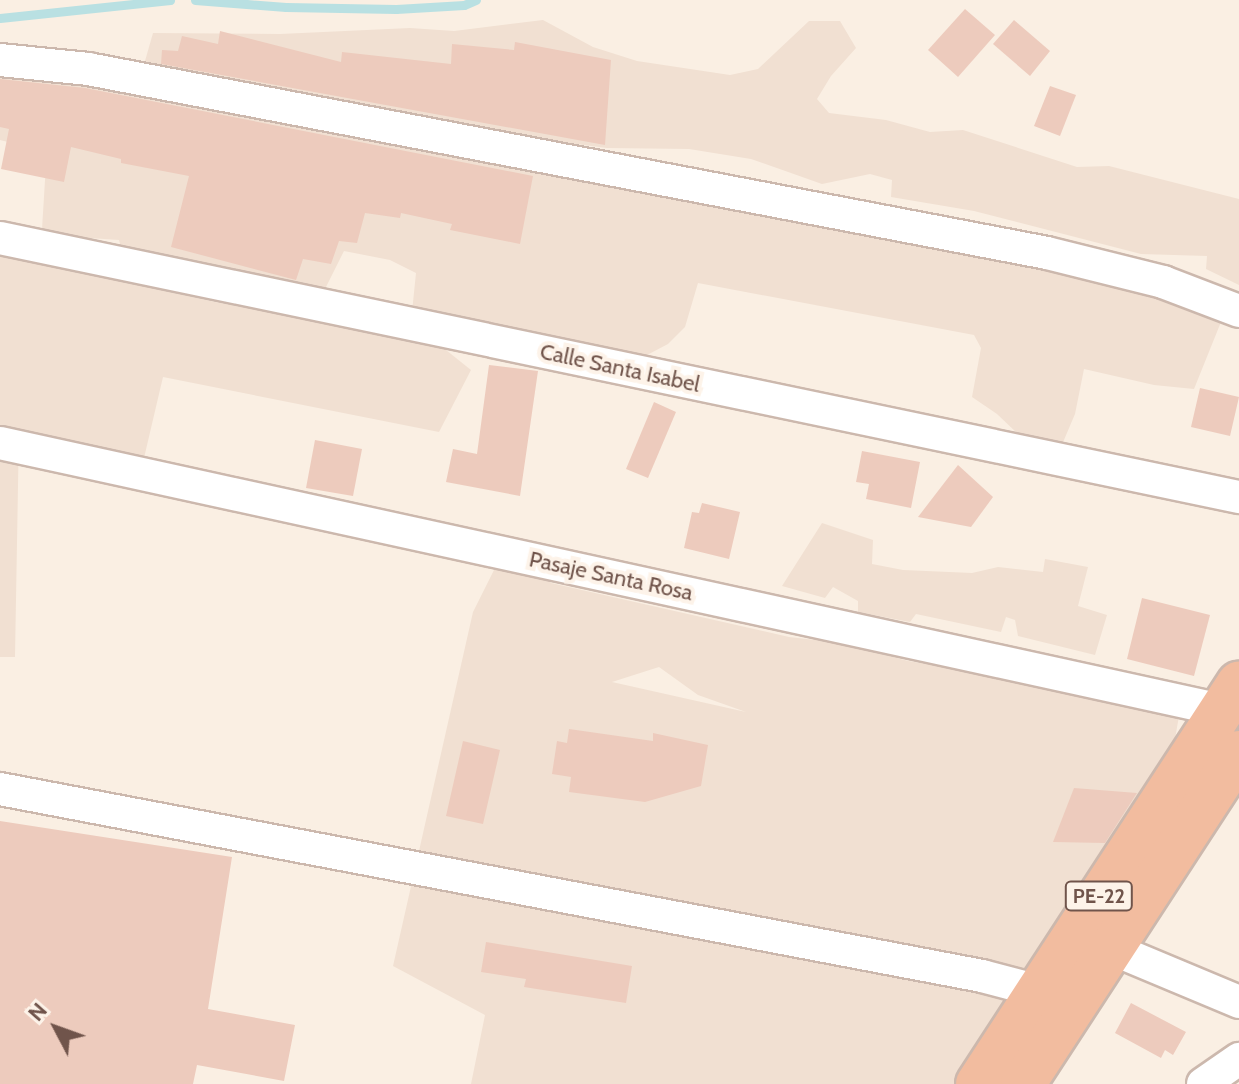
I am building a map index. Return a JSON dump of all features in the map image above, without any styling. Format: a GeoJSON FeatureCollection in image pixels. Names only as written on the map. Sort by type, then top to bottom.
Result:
{"type":"FeatureCollection","features":[{"type":"Feature","properties":{"kind":"highway","name":"PE-22"},"geometry":{"type":"LineString","coordinates":[[1023,1084],[1110,948],[1119,900],[1230,697]]}},
{"type":"Feature","properties":{"kind":"highway","name":"PE-22"},"geometry":{"type":"LineString","coordinates":[[978,1084],[1039,991],[1119,900],[1239,753]]}},
{"type":"Feature","properties":{"kind":"street"},"geometry":{"type":"LineString","coordinates":[[0,60],[88,69],[1047,253],[1163,282],[1239,311]]}},
{"type":"Feature","properties":{"kind":"street","name":"Calle Santa Isabel"},"geometry":{"type":"LineString","coordinates":[[0,238],[1239,497]]}},
{"type":"Feature","properties":{"kind":"street","name":"Pasaje Santa Rosa"},"geometry":{"type":"LineString","coordinates":[[0,443],[1230,697]]}},
{"type":"Feature","properties":{"kind":"street"},"geometry":{"type":"LineString","coordinates":[[0,789],[982,976],[1039,991]]}},
{"type":"Feature","properties":{"kind":"street"},"geometry":{"type":"LineString","coordinates":[[1110,948],[1239,1002]]}},
{"type":"Feature","properties":{"kind":"street"},"geometry":{"type":"LineString","coordinates":[[1203,1084],[1239,1059]]}},
{"type":"Feature","properties":{"kind":"shaded area"},"geometry":{"type":"Polygon","coordinates":[[[543,20],[593,47],[637,61],[730,75],[758,69],[809,21],[840,21],[856,48],[831,76],[817,99],[829,113],[886,120],[930,132],[963,130],[1077,167],[1109,166],[1239,199],[1239,285],[1206,269],[1207,256],[1141,254],[974,211],[891,197],[892,180],[870,174],[822,184],[751,159],[689,149],[607,148],[537,139],[143,68],[153,33],[280,34],[410,28],[454,31],[543,20]]]}},
{"type":"Feature","properties":{"kind":"shaded area"},"geometry":{"type":"Polygon","coordinates":[[[0,52],[906,237],[994,260],[1043,267],[1171,297],[1223,317],[1194,389],[1154,385],[1084,369],[1075,414],[1061,447],[1020,436],[997,414],[972,397],[981,348],[974,335],[698,283],[685,327],[668,344],[647,355],[592,354],[412,312],[416,273],[390,260],[344,251],[320,299],[123,254],[119,240],[74,237],[42,229],[46,164],[28,147],[0,140],[0,52]]]}},
{"type":"Feature","properties":{"kind":"shaded area"},"geometry":{"type":"Polygon","coordinates":[[[0,254],[215,302],[436,342],[471,370],[439,432],[163,377],[144,458],[19,429],[15,657],[0,657],[0,254]]]}},
{"type":"Feature","properties":{"kind":"shaded area"},"geometry":{"type":"Polygon","coordinates":[[[822,523],[873,540],[872,564],[903,570],[972,573],[998,567],[1043,572],[1045,559],[1088,567],[1078,606],[1107,615],[1095,655],[1018,636],[1015,620],[1006,617],[1001,632],[916,614],[910,622],[858,612],[858,601],[833,587],[825,598],[782,586],[822,523]]]}},
{"type":"Feature","properties":{"kind":"shaded area"},"geometry":{"type":"Polygon","coordinates":[[[495,568],[539,570],[551,583],[789,637],[842,643],[908,661],[1033,681],[1179,716],[1174,745],[1143,789],[1183,797],[1006,1084],[471,1084],[485,1015],[393,966],[473,612],[495,568]],[[659,667],[612,682],[746,712],[698,695],[659,667]]]}},
{"type":"Feature","properties":{"kind":"building"},"geometry":{"type":"Polygon","coordinates":[[[965,9],[995,35],[958,77],[928,50],[965,9]]]}},
{"type":"Feature","properties":{"kind":"building"},"geometry":{"type":"Polygon","coordinates":[[[1014,20],[1050,51],[1030,76],[993,44],[1014,20]]]}},
{"type":"Feature","properties":{"kind":"building"},"geometry":{"type":"Polygon","coordinates":[[[220,31],[341,62],[342,52],[451,64],[452,44],[514,50],[515,42],[611,60],[605,145],[161,64],[162,50],[178,51],[182,36],[218,44],[220,31]]]}},
{"type":"Feature","properties":{"kind":"building"},"geometry":{"type":"Polygon","coordinates":[[[0,79],[85,88],[533,176],[520,244],[450,230],[452,224],[401,213],[400,218],[365,213],[357,243],[339,241],[331,264],[303,259],[296,280],[171,247],[189,176],[121,163],[121,159],[71,147],[64,182],[1,169],[9,129],[0,127],[0,79]]]}},
{"type":"Feature","properties":{"kind":"building"},"geometry":{"type":"Polygon","coordinates":[[[1050,86],[1076,95],[1060,136],[1034,126],[1050,86]]]}},
{"type":"Feature","properties":{"kind":"building"},"geometry":{"type":"Polygon","coordinates":[[[489,365],[538,371],[520,496],[446,482],[453,449],[477,454],[489,365]]]}},
{"type":"Feature","properties":{"kind":"building"},"geometry":{"type":"Polygon","coordinates":[[[1200,388],[1239,397],[1230,436],[1191,427],[1200,388]]]}},
{"type":"Feature","properties":{"kind":"building"},"geometry":{"type":"Polygon","coordinates":[[[654,402],[676,412],[648,478],[626,469],[654,402]]]}},
{"type":"Feature","properties":{"kind":"building"},"geometry":{"type":"Polygon","coordinates":[[[315,440],[362,449],[353,496],[306,488],[315,440]]]}},
{"type":"Feature","properties":{"kind":"building"},"geometry":{"type":"Polygon","coordinates":[[[862,451],[920,462],[911,508],[866,499],[869,484],[856,482],[862,451]]]}},
{"type":"Feature","properties":{"kind":"building"},"geometry":{"type":"Polygon","coordinates":[[[958,465],[993,497],[971,527],[918,517],[958,465]]]}},
{"type":"Feature","properties":{"kind":"building"},"geometry":{"type":"Polygon","coordinates":[[[702,503],[740,512],[729,559],[684,548],[692,512],[699,513],[702,503]]]}},
{"type":"Feature","properties":{"kind":"building"},"geometry":{"type":"Polygon","coordinates":[[[1142,598],[1210,615],[1194,676],[1127,659],[1142,598]]]}},
{"type":"Feature","properties":{"kind":"building"},"geometry":{"type":"Polygon","coordinates":[[[569,729],[653,741],[653,733],[708,745],[701,786],[645,802],[569,792],[571,777],[552,774],[557,741],[567,743],[569,729]]]}},
{"type":"Feature","properties":{"kind":"building"},"geometry":{"type":"Polygon","coordinates":[[[463,741],[500,750],[483,824],[446,816],[463,741]]]}},
{"type":"Feature","properties":{"kind":"building"},"geometry":{"type":"Polygon","coordinates":[[[1074,788],[1137,793],[1105,843],[1053,842],[1074,788]]]}},
{"type":"Feature","properties":{"kind":"building"},"geometry":{"type":"Polygon","coordinates":[[[0,821],[232,857],[208,1009],[295,1025],[284,1081],[197,1065],[193,1084],[0,1084],[0,821]]]}},
{"type":"Feature","properties":{"kind":"building"},"geometry":{"type":"Polygon","coordinates":[[[486,942],[632,966],[626,1003],[524,987],[526,979],[481,972],[486,942]]]}},
{"type":"Feature","properties":{"kind":"building"},"geometry":{"type":"Polygon","coordinates":[[[1131,1003],[1186,1032],[1173,1055],[1165,1050],[1161,1058],[1115,1033],[1131,1003]]]}},
{"type":"Feature","properties":{"kind":"waterway"},"geometry":{"type":"LineString","coordinates":[[0,18],[170,0]]}},
{"type":"Feature","properties":{"kind":"waterway"},"geometry":{"type":"LineString","coordinates":[[195,0],[286,7],[396,9],[464,5],[476,0]]}}]}
